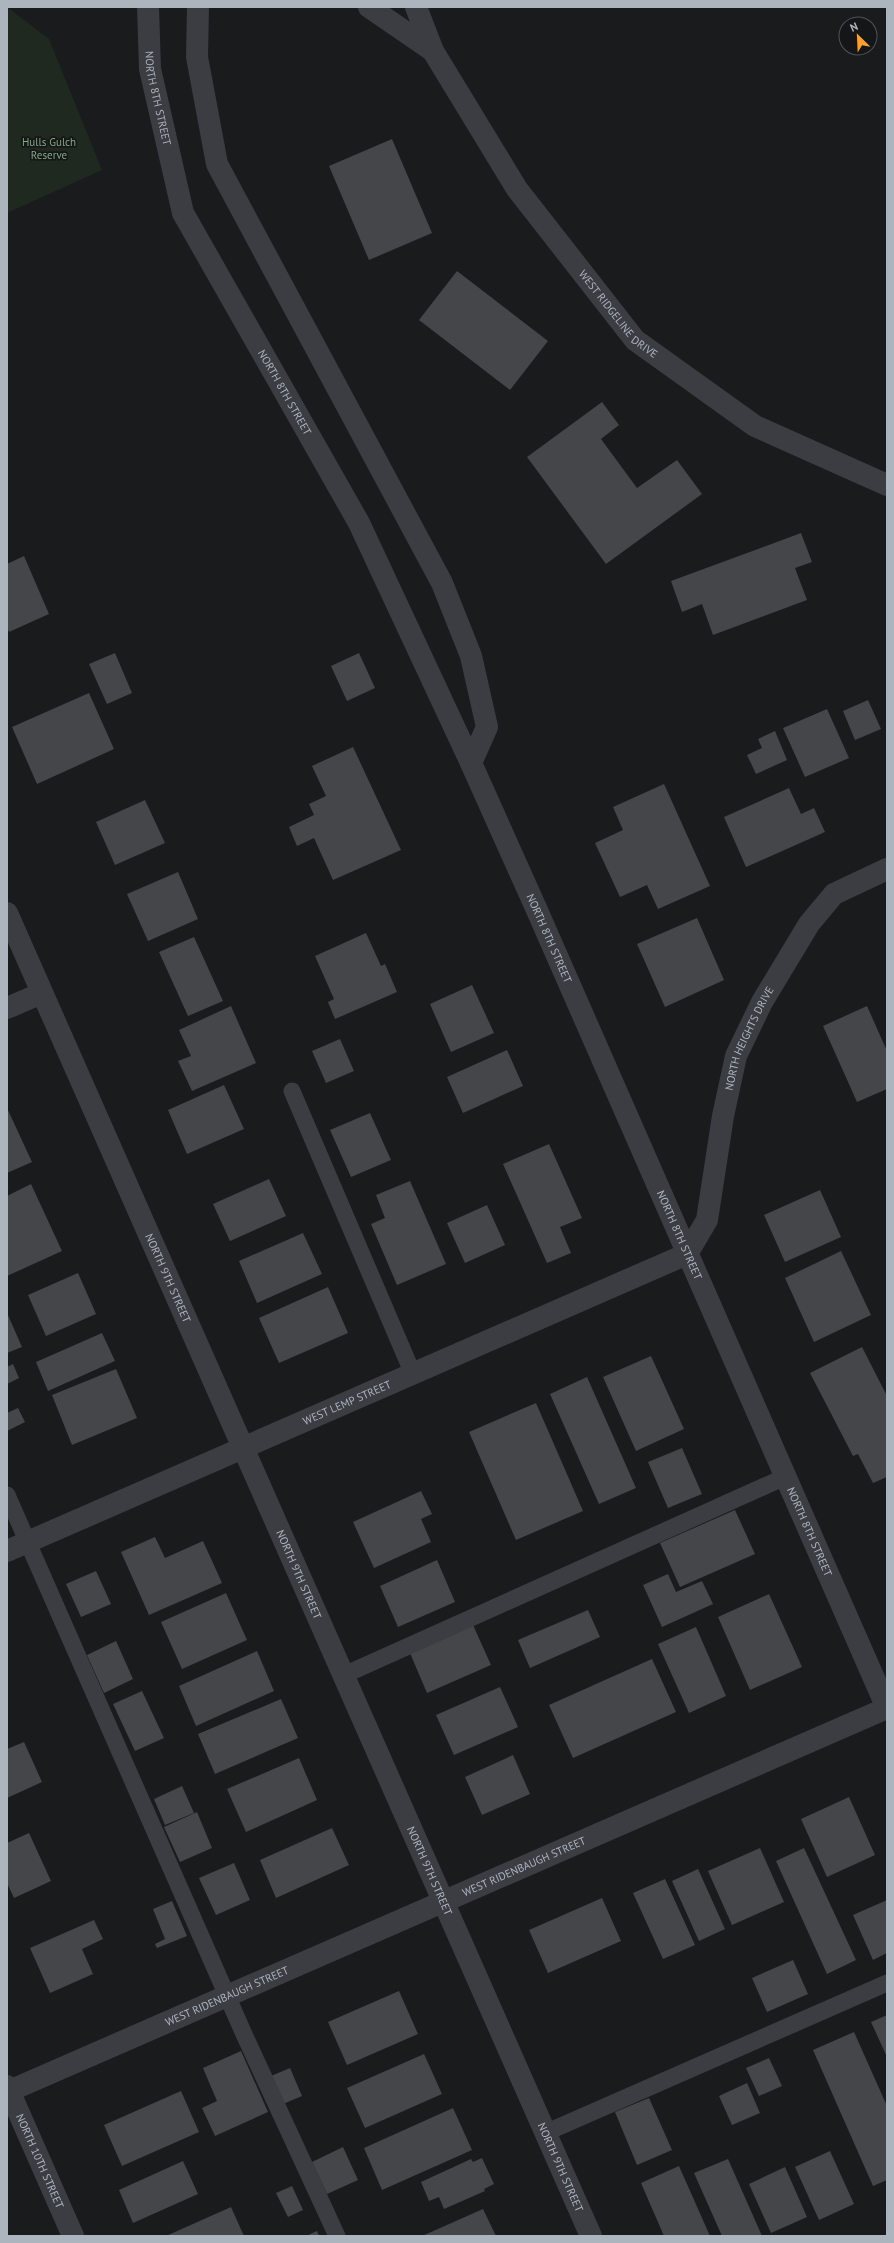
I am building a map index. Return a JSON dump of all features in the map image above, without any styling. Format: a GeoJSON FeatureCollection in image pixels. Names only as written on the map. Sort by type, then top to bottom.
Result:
{"type":"FeatureCollection","features":[{"type":"Feature","properties":{"kind":"street","name":"NORTH 8TH STREET"},"geometry":{"type":"LineString","coordinates":[[148,7],[150,69],[183,213],[359,523],[471,763],[887,1708]]}},
{"type":"Feature","properties":{"kind":"street"},"geometry":{"type":"LineString","coordinates":[[198,7],[197,57],[217,164],[442,583],[471,656],[487,727],[471,763]]}},
{"type":"Feature","properties":{"kind":"street","name":"WEST RIDGELINE DRIVE"},"geometry":{"type":"LineString","coordinates":[[369,7],[433,51]]}},
{"type":"Feature","properties":{"kind":"street","name":"WEST RIDGELINE DRIVE"},"geometry":{"type":"LineString","coordinates":[[416,7],[433,51],[517,189],[635,340],[755,426],[887,485]]}},
{"type":"Feature","properties":{"kind":"street","name":"NORTH HEIGHTS DRIVE"},"geometry":{"type":"LineString","coordinates":[[687,1254],[707,1220],[723,1116],[736,1056],[762,1002],[808,924],[834,894],[887,869]]}},
{"type":"Feature","properties":{"kind":"street","name":"NORTH 9TH STREET"},"geometry":{"type":"LineString","coordinates":[[7,913],[591,2236]]}},
{"type":"Feature","properties":{"kind":"street"},"geometry":{"type":"LineString","coordinates":[[7,1008],[42,993]]}},
{"type":"Feature","properties":{"kind":"street","name":"WEST LEMP STREET"},"geometry":{"type":"LineString","coordinates":[[7,1551],[687,1254]]}},
{"type":"Feature","properties":{"kind":"street","name":"WEST RIDENBAUGH STREET"},"geometry":{"type":"LineString","coordinates":[[8,2090],[887,1708]]}},
{"type":"Feature","properties":{"kind":"street","name":"NORTH 10TH STREET"},"geometry":{"type":"LineString","coordinates":[[8,2090],[73,2236]]}},
{"type":"Feature","properties":{"kind":"lane"},"geometry":{"type":"LineString","coordinates":[[292,1091],[413,1374]]}},
{"type":"Feature","properties":{"kind":"lane"},"geometry":{"type":"LineString","coordinates":[[344,1675],[785,1477]]}},
{"type":"Feature","properties":{"kind":"lane"},"geometry":{"type":"LineString","coordinates":[[7,1495],[227,1995],[337,2236]]}},
{"type":"Feature","properties":{"kind":"lane"},"geometry":{"type":"LineString","coordinates":[[545,2133],[887,1983]]}},
{"type":"Feature","properties":{"kind":"green space","name":"Hulls Gulch Reserve"},"geometry":{"type":"Polygon","coordinates":[[[7,7],[49,39],[102,170],[7,213],[7,7]]]}},
{"type":"Feature","properties":{"kind":"building"},"geometry":{"type":"Polygon","coordinates":[[[392,139],[432,233],[369,260],[329,166],[392,139]]]}},
{"type":"Feature","properties":{"kind":"building"},"geometry":{"type":"Polygon","coordinates":[[[457,271],[548,341],[510,390],[419,320],[457,271]]]}},
{"type":"Feature","properties":{"kind":"building"},"geometry":{"type":"Polygon","coordinates":[[[602,402],[619,425],[601,439],[637,488],[677,460],[702,494],[606,564],[527,457],[602,402]]]}},
{"type":"Feature","properties":{"kind":"building"},"geometry":{"type":"Polygon","coordinates":[[[801,533],[812,562],[795,568],[807,600],[713,635],[702,604],[682,612],[671,581],[801,533]]]}},
{"type":"Feature","properties":{"kind":"building"},"geometry":{"type":"Polygon","coordinates":[[[24,556],[49,614],[9,632],[7,627],[7,564],[24,556]]]}},
{"type":"Feature","properties":{"kind":"building"},"geometry":{"type":"Polygon","coordinates":[[[115,653],[132,693],[107,704],[89,664],[115,653]]]}},
{"type":"Feature","properties":{"kind":"building"},"geometry":{"type":"Polygon","coordinates":[[[359,653],[375,688],[347,701],[331,666],[359,653]]]}},
{"type":"Feature","properties":{"kind":"building"},"geometry":{"type":"Polygon","coordinates":[[[89,693],[114,749],[37,784],[12,727],[89,693]]]}},
{"type":"Feature","properties":{"kind":"building"},"geometry":{"type":"Polygon","coordinates":[[[868,700],[881,729],[855,740],[843,711],[868,700]]]}},
{"type":"Feature","properties":{"kind":"building"},"geometry":{"type":"Polygon","coordinates":[[[827,709],[849,758],[805,777],[783,728],[827,709]]]}},
{"type":"Feature","properties":{"kind":"building"},"geometry":{"type":"Polygon","coordinates":[[[775,731],[787,760],[756,774],[747,755],[762,748],[758,739],[775,731]]]}},
{"type":"Feature","properties":{"kind":"building"},"geometry":{"type":"Polygon","coordinates":[[[353,747],[401,850],[333,880],[314,838],[297,846],[289,827],[314,815],[309,804],[326,796],[312,766],[353,747]]]}},
{"type":"Feature","properties":{"kind":"building"},"geometry":{"type":"Polygon","coordinates":[[[664,784],[710,886],[658,909],[647,885],[620,897],[595,843],[623,830],[613,807],[664,784]]]}},
{"type":"Feature","properties":{"kind":"building"},"geometry":{"type":"Polygon","coordinates":[[[789,788],[801,814],[814,808],[825,832],[746,867],[724,817],[789,788]]]}},
{"type":"Feature","properties":{"kind":"building"},"geometry":{"type":"Polygon","coordinates":[[[145,800],[165,843],[115,865],[96,822],[145,800]]]}},
{"type":"Feature","properties":{"kind":"building"},"geometry":{"type":"Polygon","coordinates":[[[178,872],[198,919],[148,941],[127,894],[178,872]]]}},
{"type":"Feature","properties":{"kind":"building"},"geometry":{"type":"Polygon","coordinates":[[[697,918],[724,980],[665,1007],[637,944],[697,918]]]}},
{"type":"Feature","properties":{"kind":"building"},"geometry":{"type":"Polygon","coordinates":[[[366,933],[381,966],[385,964],[397,992],[335,1019],[328,1002],[334,999],[315,956],[366,933]]]}},
{"type":"Feature","properties":{"kind":"building"},"geometry":{"type":"Polygon","coordinates":[[[194,937],[223,1001],[188,1016],[159,952],[194,937]]]}},
{"type":"Feature","properties":{"kind":"building"},"geometry":{"type":"Polygon","coordinates":[[[472,985],[494,1033],[451,1052],[430,1004],[472,985]]]}},
{"type":"Feature","properties":{"kind":"building"},"geometry":{"type":"Polygon","coordinates":[[[231,1006],[256,1063],[192,1091],[178,1061],[191,1056],[179,1030],[231,1006]]]}},
{"type":"Feature","properties":{"kind":"building"},"geometry":{"type":"Polygon","coordinates":[[[867,1006],[887,1051],[887,1089],[857,1102],[823,1026],[867,1006]]]}},
{"type":"Feature","properties":{"kind":"building"},"geometry":{"type":"Polygon","coordinates":[[[340,1039],[354,1071],[326,1083],[312,1051],[340,1039]]]}},
{"type":"Feature","properties":{"kind":"building"},"geometry":{"type":"Polygon","coordinates":[[[507,1050],[523,1086],[463,1113],[447,1077],[507,1050]]]}},
{"type":"Feature","properties":{"kind":"building"},"geometry":{"type":"Polygon","coordinates":[[[224,1085],[244,1129],[187,1154],[168,1110],[224,1085]]]}},
{"type":"Feature","properties":{"kind":"building"},"geometry":{"type":"Polygon","coordinates":[[[7,1108],[32,1162],[7,1173],[7,1108]]]}},
{"type":"Feature","properties":{"kind":"building"},"geometry":{"type":"Polygon","coordinates":[[[370,1113],[391,1160],[351,1177],[330,1130],[370,1113]]]}},
{"type":"Feature","properties":{"kind":"building"},"geometry":{"type":"Polygon","coordinates":[[[549,1144],[582,1218],[560,1227],[571,1253],[547,1263],[503,1164],[549,1144]]]}},
{"type":"Feature","properties":{"kind":"building"},"geometry":{"type":"Polygon","coordinates":[[[269,1179],[286,1216],[230,1241],[213,1204],[269,1179]]]}},
{"type":"Feature","properties":{"kind":"building"},"geometry":{"type":"Polygon","coordinates":[[[410,1181],[446,1264],[397,1285],[371,1224],[385,1218],[376,1195],[410,1181]]]}},
{"type":"Feature","properties":{"kind":"building"},"geometry":{"type":"Polygon","coordinates":[[[31,1184],[62,1251],[7,1276],[7,1196],[31,1184]]]}},
{"type":"Feature","properties":{"kind":"building"},"geometry":{"type":"Polygon","coordinates":[[[820,1190],[841,1237],[785,1262],[764,1215],[820,1190]]]}},
{"type":"Feature","properties":{"kind":"building"},"geometry":{"type":"Polygon","coordinates":[[[487,1205],[505,1245],[465,1263],[447,1223],[487,1205]]]}},
{"type":"Feature","properties":{"kind":"building"},"geometry":{"type":"Polygon","coordinates":[[[303,1233],[322,1274],[257,1303],[239,1261],[303,1233]]]}},
{"type":"Feature","properties":{"kind":"building"},"geometry":{"type":"Polygon","coordinates":[[[841,1251],[871,1315],[814,1342],[785,1278],[841,1251]]]}},
{"type":"Feature","properties":{"kind":"building"},"geometry":{"type":"Polygon","coordinates":[[[78,1273],[96,1314],[46,1336],[28,1295],[78,1273]]]}},
{"type":"Feature","properties":{"kind":"building"},"geometry":{"type":"Polygon","coordinates":[[[328,1287],[348,1333],[279,1363],[259,1318],[328,1287]]]}},
{"type":"Feature","properties":{"kind":"building"},"geometry":{"type":"Polygon","coordinates":[[[7,1313],[22,1347],[7,1353],[7,1313]]]}},
{"type":"Feature","properties":{"kind":"building"},"geometry":{"type":"Polygon","coordinates":[[[102,1333],[115,1361],[48,1391],[36,1362],[102,1333]]]}},
{"type":"Feature","properties":{"kind":"building"},"geometry":{"type":"Polygon","coordinates":[[[862,1347],[887,1396],[887,1477],[873,1483],[858,1454],[853,1456],[810,1373],[862,1347]]]}},
{"type":"Feature","properties":{"kind":"building"},"geometry":{"type":"Polygon","coordinates":[[[651,1356],[684,1429],[636,1451],[603,1377],[651,1356]]]}},
{"type":"Feature","properties":{"kind":"building"},"geometry":{"type":"Polygon","coordinates":[[[13,1364],[19,1378],[7,1384],[7,1367],[13,1364]]]}},
{"type":"Feature","properties":{"kind":"building"},"geometry":{"type":"Polygon","coordinates":[[[116,1369],[137,1418],[72,1445],[52,1395],[116,1369]]]}},
{"type":"Feature","properties":{"kind":"building"},"geometry":{"type":"Polygon","coordinates":[[[587,1377],[636,1488],[599,1504],[550,1394],[587,1377]]]}},
{"type":"Feature","properties":{"kind":"building"},"geometry":{"type":"Polygon","coordinates":[[[536,1403],[583,1511],[516,1540],[469,1432],[536,1403]]]}},
{"type":"Feature","properties":{"kind":"building"},"geometry":{"type":"Polygon","coordinates":[[[18,1408],[25,1422],[7,1431],[7,1413],[18,1408]]]}},
{"type":"Feature","properties":{"kind":"building"},"geometry":{"type":"Polygon","coordinates":[[[682,1448],[702,1494],[668,1508],[648,1462],[682,1448]]]}},
{"type":"Feature","properties":{"kind":"building"},"geometry":{"type":"Polygon","coordinates":[[[421,1491],[432,1514],[421,1519],[431,1542],[374,1568],[353,1522],[421,1491]]]}},
{"type":"Feature","properties":{"kind":"building"},"geometry":{"type":"Polygon","coordinates":[[[735,1510],[755,1554],[680,1587],[660,1543],[735,1510]]]}},
{"type":"Feature","properties":{"kind":"building"},"geometry":{"type":"Polygon","coordinates":[[[155,1537],[165,1558],[203,1541],[222,1583],[149,1615],[121,1552],[155,1537]]]}},
{"type":"Feature","properties":{"kind":"building"},"geometry":{"type":"Polygon","coordinates":[[[437,1560],[455,1602],[398,1627],[380,1586],[437,1560]]]}},
{"type":"Feature","properties":{"kind":"building"},"geometry":{"type":"Polygon","coordinates":[[[96,1571],[111,1604],[81,1617],[66,1584],[96,1571]]]}},
{"type":"Feature","properties":{"kind":"building"},"geometry":{"type":"Polygon","coordinates":[[[668,1574],[676,1592],[702,1581],[713,1604],[662,1627],[643,1585],[668,1574]]]}},
{"type":"Feature","properties":{"kind":"building"},"geometry":{"type":"Polygon","coordinates":[[[226,1593],[247,1640],[182,1669],[161,1622],[226,1593]]]}},
{"type":"Feature","properties":{"kind":"building"},"geometry":{"type":"Polygon","coordinates":[[[769,1594],[802,1667],[750,1690],[718,1617],[769,1594]]]}},
{"type":"Feature","properties":{"kind":"building"},"geometry":{"type":"Polygon","coordinates":[[[588,1610],[600,1637],[530,1668],[518,1640],[588,1610]]]}},
{"type":"Feature","properties":{"kind":"building"},"geometry":{"type":"Polygon","coordinates":[[[473,1625],[491,1665],[427,1693],[410,1653],[473,1625]]]}},
{"type":"Feature","properties":{"kind":"building"},"geometry":{"type":"Polygon","coordinates":[[[696,1627],[726,1696],[689,1713],[658,1644],[696,1627]]]}},
{"type":"Feature","properties":{"kind":"building"},"geometry":{"type":"Polygon","coordinates":[[[116,1641],[133,1679],[104,1693],[87,1655],[116,1641]]]}},
{"type":"Feature","properties":{"kind":"building"},"geometry":{"type":"Polygon","coordinates":[[[257,1651],[274,1691],[196,1726],[179,1686],[257,1651]]]}},
{"type":"Feature","properties":{"kind":"building"},"geometry":{"type":"Polygon","coordinates":[[[652,1659],[676,1712],[573,1758],[549,1705],[652,1659]]]}},
{"type":"Feature","properties":{"kind":"building"},"geometry":{"type":"Polygon","coordinates":[[[500,1687],[518,1727],[454,1755],[436,1715],[500,1687]]]}},
{"type":"Feature","properties":{"kind":"building"},"geometry":{"type":"Polygon","coordinates":[[[142,1691],[164,1738],[135,1751],[113,1704],[142,1691]]]}},
{"type":"Feature","properties":{"kind":"building"},"geometry":{"type":"Polygon","coordinates":[[[281,1699],[298,1738],[215,1774],[198,1734],[281,1699]]]}},
{"type":"Feature","properties":{"kind":"building"},"geometry":{"type":"Polygon","coordinates":[[[24,1742],[42,1782],[7,1798],[7,1749],[24,1742]]]}},
{"type":"Feature","properties":{"kind":"building"},"geometry":{"type":"Polygon","coordinates":[[[513,1755],[530,1794],[482,1815],[465,1777],[513,1755]]]}},
{"type":"Feature","properties":{"kind":"building"},"geometry":{"type":"Polygon","coordinates":[[[299,1758],[317,1800],[246,1832],[227,1789],[299,1758]]]}},
{"type":"Feature","properties":{"kind":"building"},"geometry":{"type":"Polygon","coordinates":[[[182,1786],[194,1813],[165,1825],[154,1799],[182,1786]]]}},
{"type":"Feature","properties":{"kind":"building"},"geometry":{"type":"Polygon","coordinates":[[[849,1797],[875,1855],[827,1877],[801,1819],[849,1797]]]}},
{"type":"Feature","properties":{"kind":"building"},"geometry":{"type":"Polygon","coordinates":[[[197,1812],[212,1848],[180,1862],[164,1827],[197,1812]]]}},
{"type":"Feature","properties":{"kind":"building"},"geometry":{"type":"Polygon","coordinates":[[[332,1828],[349,1865],[276,1898],[260,1860],[332,1828]]]}},
{"type":"Feature","properties":{"kind":"building"},"geometry":{"type":"Polygon","coordinates":[[[29,1833],[51,1881],[14,1898],[7,1883],[7,1843],[29,1833]]]}},
{"type":"Feature","properties":{"kind":"building"},"geometry":{"type":"Polygon","coordinates":[[[760,1848],[784,1902],[732,1925],[708,1871],[760,1848]]]}},
{"type":"Feature","properties":{"kind":"building"},"geometry":{"type":"Polygon","coordinates":[[[804,1848],[856,1960],[827,1974],[776,1861],[804,1848]]]}},
{"type":"Feature","properties":{"kind":"building"},"geometry":{"type":"Polygon","coordinates":[[[234,1863],[250,1900],[216,1915],[199,1878],[234,1863]]]}},
{"type":"Feature","properties":{"kind":"building"},"geometry":{"type":"Polygon","coordinates":[[[698,1869],[725,1929],[699,1941],[672,1881],[698,1869]]]}},
{"type":"Feature","properties":{"kind":"building"},"geometry":{"type":"Polygon","coordinates":[[[665,1879],[695,1945],[663,1959],[633,1893],[665,1879]]]}},
{"type":"Feature","properties":{"kind":"building"},"geometry":{"type":"Polygon","coordinates":[[[602,1898],[621,1941],[548,1973],[529,1930],[602,1898]]]}},
{"type":"Feature","properties":{"kind":"building"},"geometry":{"type":"Polygon","coordinates":[[[887,1900],[887,1953],[873,1960],[853,1915],[887,1900]]]}},
{"type":"Feature","properties":{"kind":"building"},"geometry":{"type":"Polygon","coordinates":[[[172,1901],[187,1936],[157,1948],[155,1944],[165,1939],[153,1909],[172,1901]]]}},
{"type":"Feature","properties":{"kind":"building"},"geometry":{"type":"Polygon","coordinates":[[[94,1920],[103,1939],[82,1949],[93,1974],[50,1993],[30,1948],[94,1920]]]}},
{"type":"Feature","properties":{"kind":"building"},"geometry":{"type":"Polygon","coordinates":[[[793,1960],[808,1994],[767,2012],[752,1978],[793,1960]]]}},
{"type":"Feature","properties":{"kind":"building"},"geometry":{"type":"Polygon","coordinates":[[[399,1991],[418,2034],[347,2065],[328,2022],[399,1991]]]}},
{"type":"Feature","properties":{"kind":"building"},"geometry":{"type":"Polygon","coordinates":[[[887,2015],[887,2057],[871,2022],[887,2015]]]}},
{"type":"Feature","properties":{"kind":"building"},"geometry":{"type":"Polygon","coordinates":[[[854,2032],[887,2106],[887,2180],[873,2186],[813,2050],[854,2032]]]}},
{"type":"Feature","properties":{"kind":"building"},"geometry":{"type":"Polygon","coordinates":[[[241,2051],[268,2112],[215,2136],[202,2108],[217,2101],[203,2068],[241,2051]]]}},
{"type":"Feature","properties":{"kind":"building"},"geometry":{"type":"Polygon","coordinates":[[[424,2054],[442,2094],[365,2128],[347,2088],[424,2054]]]}},
{"type":"Feature","properties":{"kind":"building"},"geometry":{"type":"Polygon","coordinates":[[[769,2058],[782,2086],[759,2096],[746,2068],[769,2058]]]}},
{"type":"Feature","properties":{"kind":"building"},"geometry":{"type":"Polygon","coordinates":[[[290,2068],[302,2096],[283,2104],[271,2076],[290,2068]]]}},
{"type":"Feature","properties":{"kind":"building"},"geometry":{"type":"Polygon","coordinates":[[[747,2083],[760,2113],[732,2125],[719,2096],[747,2083]]]}},
{"type":"Feature","properties":{"kind":"building"},"geometry":{"type":"Polygon","coordinates":[[[181,2091],[199,2132],[122,2166],[104,2125],[181,2091]]]}},
{"type":"Feature","properties":{"kind":"building"},"geometry":{"type":"Polygon","coordinates":[[[649,2098],[672,2150],[637,2165],[615,2112],[649,2098]]]}},
{"type":"Feature","properties":{"kind":"building"},"geometry":{"type":"Polygon","coordinates":[[[453,2108],[472,2150],[382,2190],[364,2148],[453,2108]]]}},
{"type":"Feature","properties":{"kind":"building"},"geometry":{"type":"Polygon","coordinates":[[[343,2147],[358,2180],[327,2194],[312,2162],[343,2147]]]}},
{"type":"Feature","properties":{"kind":"building"},"geometry":{"type":"Polygon","coordinates":[[[830,2151],[854,2204],[819,2220],[795,2167],[830,2151]]]}},
{"type":"Feature","properties":{"kind":"building"},"geometry":{"type":"Polygon","coordinates":[[[482,2158],[494,2184],[484,2189],[485,2191],[444,2209],[439,2197],[429,2201],[421,2182],[471,2159],[473,2162],[482,2158]]]}},
{"type":"Feature","properties":{"kind":"building"},"geometry":{"type":"Polygon","coordinates":[[[728,2159],[762,2236],[722,2236],[694,2173],[728,2159]]]}},
{"type":"Feature","properties":{"kind":"building"},"geometry":{"type":"Polygon","coordinates":[[[183,2161],[198,2194],[133,2223],[119,2190],[183,2161]]]}},
{"type":"Feature","properties":{"kind":"building"},"geometry":{"type":"Polygon","coordinates":[[[679,2166],[710,2236],[664,2236],[641,2183],[679,2166]]]}},
{"type":"Feature","properties":{"kind":"building"},"geometry":{"type":"Polygon","coordinates":[[[785,2167],[807,2217],[771,2233],[749,2184],[785,2167]]]}},
{"type":"Feature","properties":{"kind":"building"},"geometry":{"type":"Polygon","coordinates":[[[292,2186],[303,2210],[288,2217],[276,2193],[292,2186]]]}},
{"type":"Feature","properties":{"kind":"building"},"geometry":{"type":"Polygon","coordinates":[[[231,2207],[244,2236],[166,2236],[231,2207]]]}},
{"type":"Feature","properties":{"kind":"building"},"geometry":{"type":"Polygon","coordinates":[[[483,2209],[496,2236],[422,2236],[483,2209]]]}},
{"type":"Feature","properties":{"kind":"building"},"geometry":{"type":"Polygon","coordinates":[[[317,2231],[319,2236],[306,2236],[317,2231]]]}}]}
